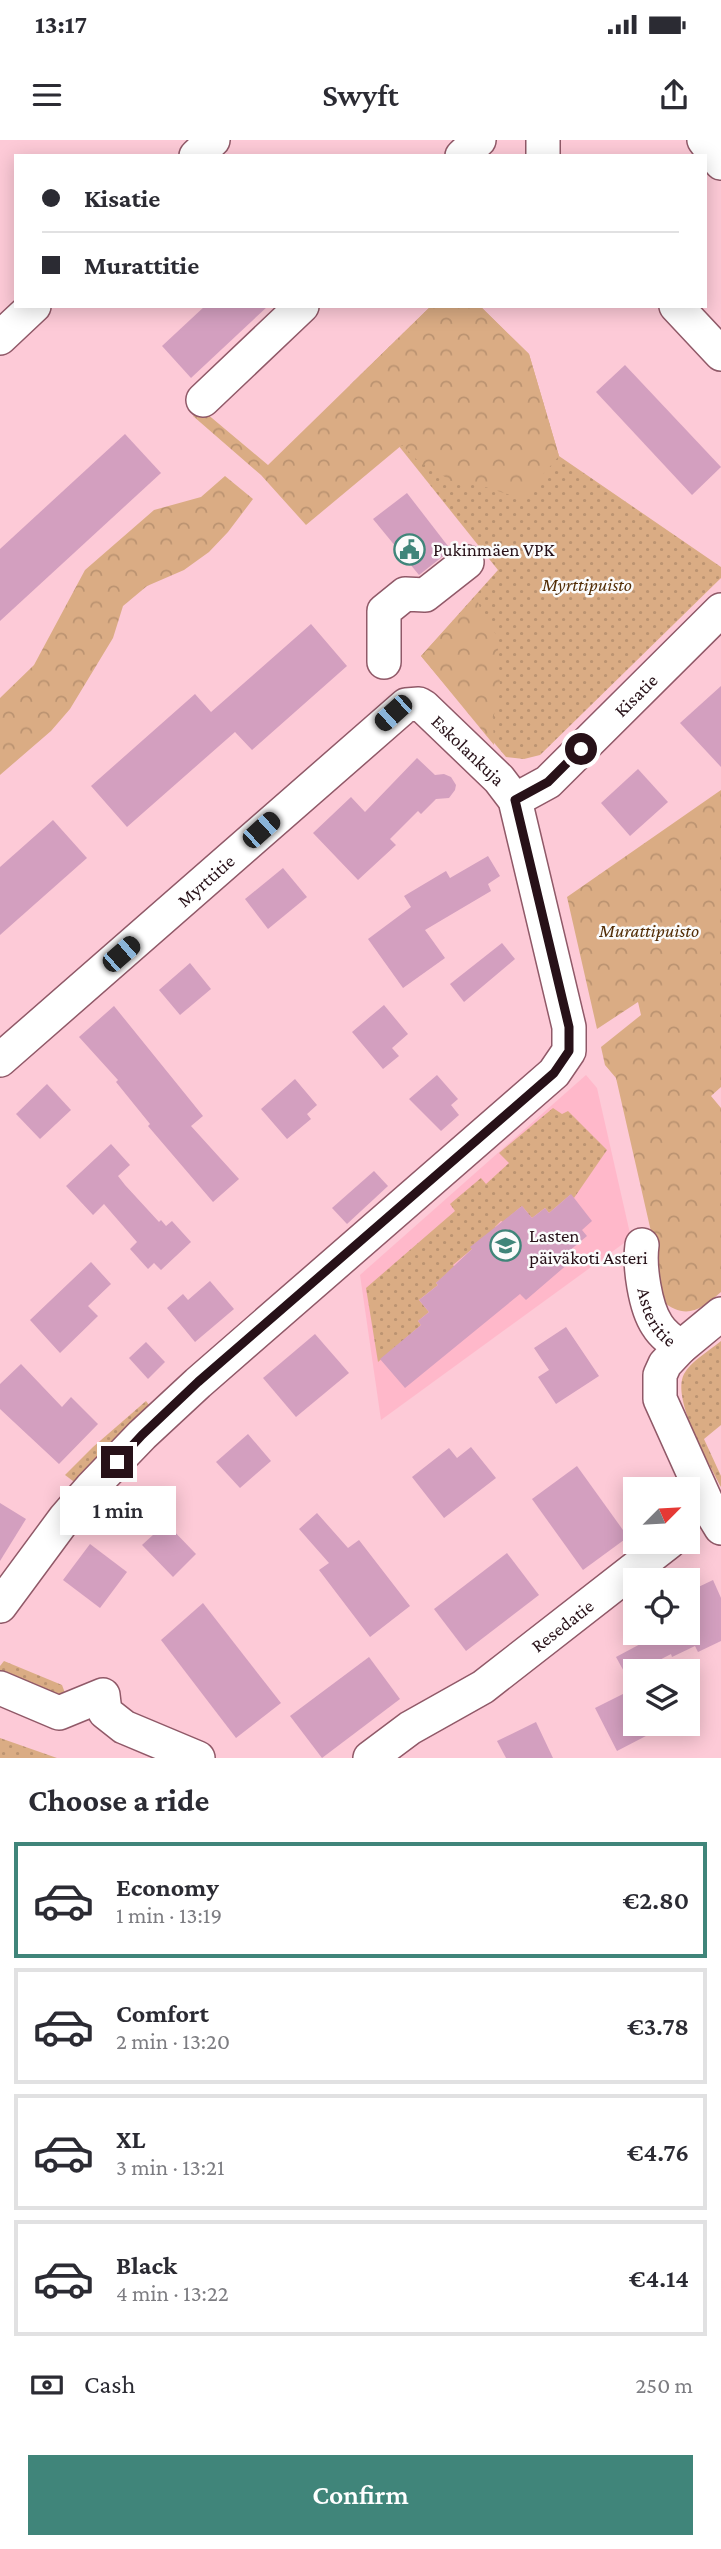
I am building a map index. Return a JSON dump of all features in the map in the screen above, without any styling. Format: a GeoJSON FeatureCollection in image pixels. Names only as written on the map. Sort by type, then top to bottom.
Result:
{"type":"FeatureCollection","features":[{"type":"Feature","properties":{"kind":"street"},"geometry":{"type":"LineString","coordinates":[[198,154],[213,140]]}},
{"type":"Feature","properties":{"kind":"street"},"geometry":{"type":"LineString","coordinates":[[464,154],[479,140]]}},
{"type":"Feature","properties":{"kind":"street"},"geometry":{"type":"LineString","coordinates":[[704,140],[721,163]]}},
{"type":"Feature","properties":{"kind":"street"},"geometry":{"type":"LineString","coordinates":[[0,338],[32,308]]}},
{"type":"Feature","properties":{"kind":"street"},"geometry":{"type":"LineString","coordinates":[[203,400],[300,308]]}},
{"type":"Feature","properties":{"kind":"street"},"geometry":{"type":"LineString","coordinates":[[678,308],[721,354]]}},
{"type":"Feature","properties":{"kind":"street"},"geometry":{"type":"LineString","coordinates":[[384,662],[384,611],[405,594],[425,595],[467,562]]}},
{"type":"Feature","properties":{"kind":"street","name":"Kisatie"},"geometry":{"type":"LineString","coordinates":[[515,800],[548,782],[721,610]]}},
{"type":"Feature","properties":{"kind":"street","name":"Eskolankuja"},"geometry":{"type":"LineString","coordinates":[[0,1605],[65,1518],[142,1435],[198,1382],[554,1073],[569,1051],[569,1027],[515,800],[499,779],[430,712],[419,704],[413,704]]}},
{"type":"Feature","properties":{"kind":"street","name":"Myrttitie"},"geometry":{"type":"LineString","coordinates":[[0,1060],[393,713],[405,705],[413,704]]}},
{"type":"Feature","properties":{"kind":"street","name":"Asteritie"},"geometry":{"type":"LineString","coordinates":[[642,1245],[640,1260],[648,1304],[655,1323],[665,1336],[681,1347],[665,1364],[660,1376],[660,1399],[706,1522]]}},
{"type":"Feature","properties":{"kind":"street"},"geometry":{"type":"LineString","coordinates":[[681,1347],[721,1314]]}},
{"type":"Feature","properties":{"kind":"street","name":"Resedatie"},"geometry":{"type":"LineString","coordinates":[[370,1758],[410,1728],[483,1686],[654,1554]]}},
{"type":"Feature","properties":{"kind":"street"},"geometry":{"type":"LineString","coordinates":[[0,1688],[59,1713],[103,1695],[105,1712],[124,1727],[198,1758]]}},
{"type":"Feature","properties":{"kind":"shaded area","name":"Lasten päiväkoti Asteri"},"geometry":{"type":"Polygon","coordinates":[[[586,1075],[597,1088],[631,1238],[381,1420],[360,1275],[586,1075]]]}},
{"type":"Feature","properties":{"kind":"green space","name":"Myrttipuisto"},"geometry":{"type":"Polygon","coordinates":[[[429,308],[482,308],[529,354],[559,456],[721,567],[721,578],[540,755],[524,759],[506,757],[421,656],[498,570],[350,385],[429,308]]]}},
{"type":"Feature","properties":{"kind":"green space"},"geometry":{"type":"Polygon","coordinates":[[[429,308],[482,308],[529,354],[559,456],[522,499],[473,483],[457,484],[418,461],[402,445],[306,525],[261,475],[193,416],[200,408],[268,465],[429,308]]]}},
{"type":"Feature","properties":{"kind":"green space"},"geometry":{"type":"Polygon","coordinates":[[[225,476],[253,499],[209,552],[184,570],[147,586],[123,606],[113,638],[70,709],[51,731],[0,775],[0,698],[34,665],[85,570],[154,510],[201,497],[225,476]]]}},
{"type":"Feature","properties":{"kind":"green space"},"geometry":{"type":"Polygon","coordinates":[[[476,596],[495,633],[498,649],[500,685],[493,720],[494,745],[421,656],[476,596]]]}},
{"type":"Feature","properties":{"kind":"green space","name":"Murattipuisto"},"geometry":{"type":"Polygon","coordinates":[[[721,790],[721,1087],[711,1096],[721,1108],[721,1292],[699,1308],[685,1311],[661,1300],[652,1236],[616,1078],[605,1065],[601,1047],[641,1015],[638,1002],[597,1029],[567,897],[721,790]]]}},
{"type":"Feature","properties":{"kind":"green space"},"geometry":{"type":"Polygon","coordinates":[[[553,1108],[562,1114],[568,1111],[607,1150],[574,1198],[570,1195],[549,1213],[545,1208],[532,1218],[522,1206],[501,1221],[495,1227],[505,1240],[472,1249],[453,1265],[463,1278],[443,1277],[436,1283],[438,1285],[419,1300],[429,1312],[418,1321],[421,1325],[378,1362],[366,1288],[455,1211],[450,1204],[481,1178],[486,1184],[509,1163],[499,1153],[553,1108]]]}},
{"type":"Feature","properties":{"kind":"green space"},"geometry":{"type":"Polygon","coordinates":[[[721,1341],[721,1425],[704,1439],[721,1476],[721,1487],[693,1431],[681,1385],[684,1374],[691,1365],[721,1341]]]}},
{"type":"Feature","properties":{"kind":"green space"},"geometry":{"type":"Polygon","coordinates":[[[146,1401],[152,1409],[81,1484],[65,1475],[93,1447],[146,1401]]]}},
{"type":"Feature","properties":{"kind":"green space"},"geometry":{"type":"Polygon","coordinates":[[[4,1661],[62,1685],[65,1693],[58,1699],[0,1676],[0,1666],[4,1661]]]}},
{"type":"Feature","properties":{"kind":"green space"},"geometry":{"type":"Polygon","coordinates":[[[0,1738],[57,1758],[0,1758],[0,1738]]]}},
{"type":"Feature","properties":{"kind":"building"},"geometry":{"type":"Polygon","coordinates":[[[203,308],[266,308],[191,378],[162,346],[203,308]]]}},
{"type":"Feature","properties":{"kind":"building"},"geometry":{"type":"Polygon","coordinates":[[[625,365],[721,467],[692,495],[596,392],[625,365]]]}},
{"type":"Feature","properties":{"kind":"building"},"geometry":{"type":"Polygon","coordinates":[[[125,434],[161,473],[0,621],[0,549],[125,434]]]}},
{"type":"Feature","properties":{"kind":"building"},"geometry":{"type":"Polygon","coordinates":[[[407,493],[451,550],[419,575],[373,519],[407,493]]]}},
{"type":"Feature","properties":{"kind":"building"},"geometry":{"type":"Polygon","coordinates":[[[311,624],[347,666],[252,750],[235,732],[127,827],[91,786],[195,694],[211,712],[311,624]]]}},
{"type":"Feature","properties":{"kind":"building"},"geometry":{"type":"Polygon","coordinates":[[[721,686],[721,767],[680,723],[721,686]]]}},
{"type":"Feature","properties":{"kind":"building"},"geometry":{"type":"Polygon","coordinates":[[[417,758],[435,775],[444,774],[451,777],[456,785],[455,790],[449,798],[436,799],[421,814],[418,811],[390,839],[396,845],[358,880],[313,833],[351,797],[365,812],[417,758]]]}},
{"type":"Feature","properties":{"kind":"building"},"geometry":{"type":"Polygon","coordinates":[[[638,769],[668,802],[630,836],[601,803],[638,769]]]}},
{"type":"Feature","properties":{"kind":"building"},"geometry":{"type":"Polygon","coordinates":[[[53,820],[87,858],[0,935],[0,867],[53,820]]]}},
{"type":"Feature","properties":{"kind":"building"},"geometry":{"type":"Polygon","coordinates":[[[488,856],[500,876],[488,884],[491,891],[425,930],[445,958],[403,988],[368,939],[411,907],[404,896],[446,871],[450,878],[488,856]]]}},
{"type":"Feature","properties":{"kind":"building"},"geometry":{"type":"Polygon","coordinates":[[[283,868],[307,897],[268,929],[245,899],[283,868]]]}},
{"type":"Feature","properties":{"kind":"building"},"geometry":{"type":"Polygon","coordinates":[[[502,943],[515,959],[464,1002],[450,984],[502,943]]]}},
{"type":"Feature","properties":{"kind":"building"},"geometry":{"type":"Polygon","coordinates":[[[190,963],[211,989],[180,1015],[159,990],[190,963]]]}},
{"type":"Feature","properties":{"kind":"building"},"geometry":{"type":"Polygon","coordinates":[[[384,1005],[408,1034],[392,1048],[399,1056],[383,1069],[352,1032],[384,1005]]]}},
{"type":"Feature","properties":{"kind":"building"},"geometry":{"type":"Polygon","coordinates":[[[114,1006],[203,1116],[191,1126],[239,1179],[213,1202],[148,1126],[150,1124],[116,1082],[118,1080],[79,1037],[114,1006]]]}},
{"type":"Feature","properties":{"kind":"building"},"geometry":{"type":"Polygon","coordinates":[[[437,1075],[458,1099],[451,1105],[459,1115],[441,1131],[409,1099],[437,1075]]]}},
{"type":"Feature","properties":{"kind":"building"},"geometry":{"type":"Polygon","coordinates":[[[295,1079],[317,1105],[307,1114],[311,1119],[287,1139],[261,1109],[295,1079]]]}},
{"type":"Feature","properties":{"kind":"building"},"geometry":{"type":"Polygon","coordinates":[[[47,1084],[71,1110],[40,1139],[16,1114],[47,1084]]]}},
{"type":"Feature","properties":{"kind":"building"},"geometry":{"type":"Polygon","coordinates":[[[111,1144],[130,1165],[118,1176],[125,1185],[159,1222],[161,1220],[166,1226],[172,1221],[191,1242],[161,1270],[154,1263],[148,1269],[130,1249],[137,1242],[104,1204],[93,1215],[66,1186],[111,1144]]]}},
{"type":"Feature","properties":{"kind":"building"},"geometry":{"type":"Polygon","coordinates":[[[374,1171],[388,1186],[347,1224],[332,1208],[374,1171]]]}},
{"type":"Feature","properties":{"kind":"building"},"geometry":{"type":"Polygon","coordinates":[[[571,1194],[592,1221],[582,1230],[587,1236],[563,1256],[569,1263],[526,1300],[520,1294],[405,1388],[380,1359],[421,1325],[418,1321],[429,1312],[419,1300],[438,1285],[436,1283],[472,1249],[470,1247],[522,1206],[532,1218],[545,1208],[549,1213],[571,1194]]]}},
{"type":"Feature","properties":{"kind":"building"},"geometry":{"type":"Polygon","coordinates":[[[91,1262],[111,1284],[88,1306],[98,1316],[60,1353],[30,1320],[91,1262]]]}},
{"type":"Feature","properties":{"kind":"building"},"geometry":{"type":"Polygon","coordinates":[[[210,1281],[234,1309],[195,1342],[167,1308],[183,1294],[188,1300],[210,1281]]]}},
{"type":"Feature","properties":{"kind":"building"},"geometry":{"type":"Polygon","coordinates":[[[566,1327],[599,1376],[556,1404],[538,1377],[549,1370],[534,1348],[566,1327]]]}},
{"type":"Feature","properties":{"kind":"building"},"geometry":{"type":"Polygon","coordinates":[[[315,1334],[349,1373],[296,1417],[263,1378],[315,1334]]]}},
{"type":"Feature","properties":{"kind":"building"},"geometry":{"type":"Polygon","coordinates":[[[146,1342],[165,1362],[148,1379],[129,1358],[146,1342]]]}},
{"type":"Feature","properties":{"kind":"building"},"geometry":{"type":"Polygon","coordinates":[[[21,1364],[62,1407],[71,1397],[98,1424],[59,1464],[0,1409],[0,1384],[21,1364]]]}},
{"type":"Feature","properties":{"kind":"building"},"geometry":{"type":"Polygon","coordinates":[[[248,1434],[271,1461],[240,1488],[216,1462],[248,1434]]]}},
{"type":"Feature","properties":{"kind":"building"},"geometry":{"type":"Polygon","coordinates":[[[471,1447],[496,1478],[444,1518],[412,1477],[449,1448],[457,1458],[471,1447]]]}},
{"type":"Feature","properties":{"kind":"building"},"geometry":{"type":"Polygon","coordinates":[[[577,1466],[623,1530],[623,1541],[583,1570],[532,1499],[577,1466]]]}},
{"type":"Feature","properties":{"kind":"building"},"geometry":{"type":"Polygon","coordinates":[[[0,1503],[26,1519],[0,1561],[0,1503]]]}},
{"type":"Feature","properties":{"kind":"building"},"geometry":{"type":"Polygon","coordinates":[[[317,1513],[348,1548],[359,1540],[410,1606],[370,1637],[319,1570],[329,1563],[299,1529],[317,1513]]]}},
{"type":"Feature","properties":{"kind":"building"},"geometry":{"type":"Polygon","coordinates":[[[166,1523],[196,1554],[173,1577],[142,1545],[166,1523]]]}},
{"type":"Feature","properties":{"kind":"building"},"geometry":{"type":"Polygon","coordinates":[[[90,1544],[127,1572],[100,1608],[63,1580],[90,1544]]]}},
{"type":"Feature","properties":{"kind":"building"},"geometry":{"type":"Polygon","coordinates":[[[507,1553],[539,1595],[466,1651],[434,1609],[507,1553]]]}},
{"type":"Feature","properties":{"kind":"building"},"geometry":{"type":"Polygon","coordinates":[[[713,1580],[721,1598],[721,1641],[698,1652],[695,1646],[661,1659],[623,1659],[623,1670],[616,1657],[638,1645],[700,1645],[700,1586],[713,1580]]]}},
{"type":"Feature","properties":{"kind":"building"},"geometry":{"type":"Polygon","coordinates":[[[203,1603],[281,1703],[236,1738],[161,1640],[203,1603]]]}},
{"type":"Feature","properties":{"kind":"building"},"geometry":{"type":"Polygon","coordinates":[[[369,1657],[400,1699],[322,1758],[290,1716],[369,1657]]]}},
{"type":"Feature","properties":{"kind":"building"},"geometry":{"type":"Polygon","coordinates":[[[623,1694],[623,1736],[646,1736],[617,1751],[595,1708],[623,1694]]]}},
{"type":"Feature","properties":{"kind":"building"},"geometry":{"type":"Polygon","coordinates":[[[536,1722],[553,1758],[506,1758],[497,1741],[536,1722]]]}},
{"type":"Feature","properties":{"kind":"place","name":"Pukinmäen VPK"},"geometry":{"type":"Point","coordinates":[410,549]}},
{"type":"Feature","properties":{"kind":"place","name":"Lasten päiväkoti Asteri"},"geometry":{"type":"Point","coordinates":[506,1246]}},
{"type":"Feature","properties":{"kind":"route"},"geometry":{"type":"LineString","coordinates":[[117,1462],[198,1382],[554,1073],[569,1051],[569,1027],[515,800],[548,782],[581,749]]}}]}
